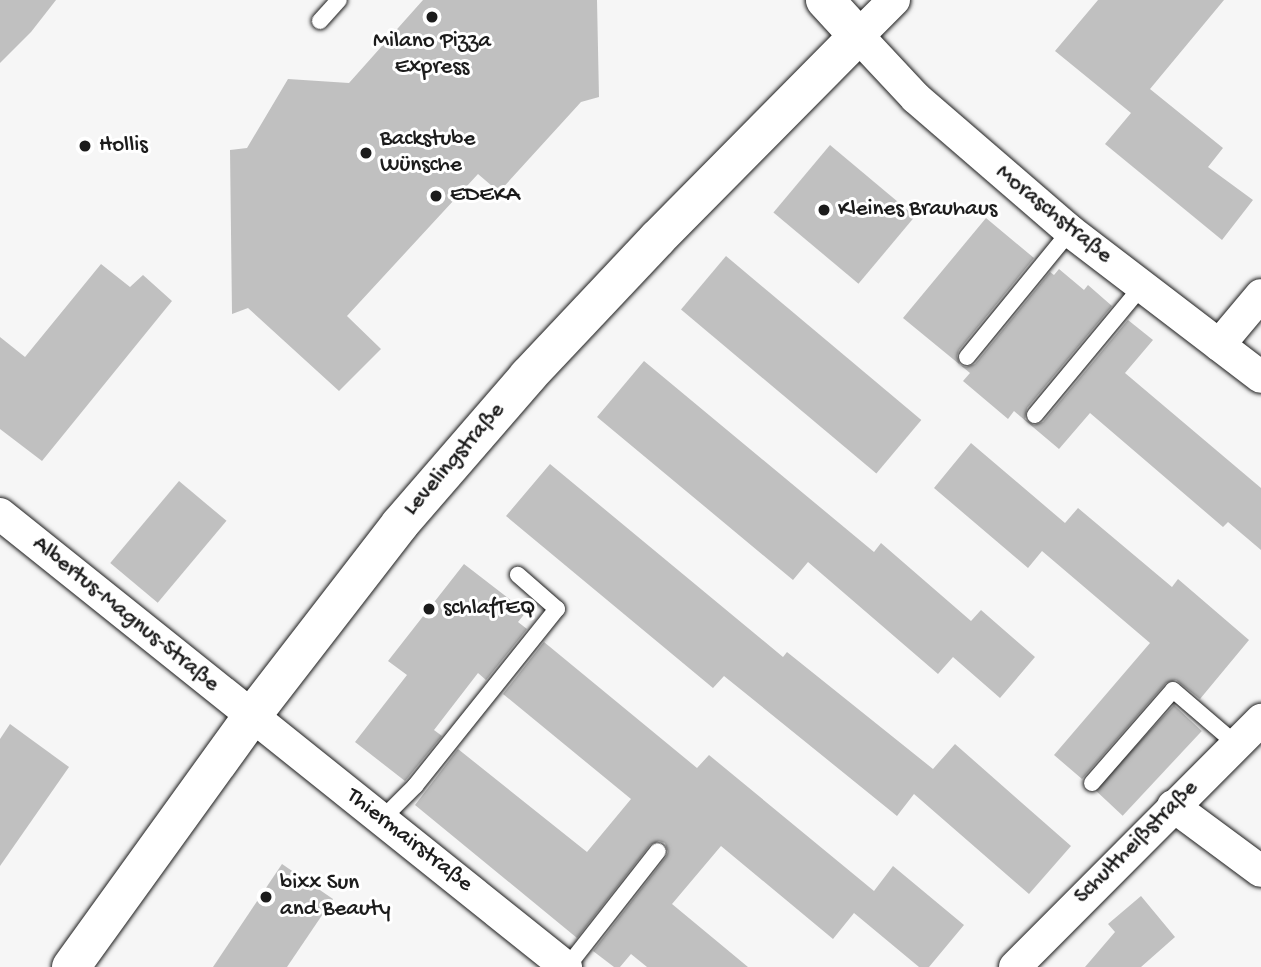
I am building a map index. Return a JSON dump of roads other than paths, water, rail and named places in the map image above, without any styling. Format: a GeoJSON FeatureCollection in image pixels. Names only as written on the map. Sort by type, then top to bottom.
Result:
{"type":"FeatureCollection","features":[{"type":"Feature","properties":{"kind":"street"},"geometry":{"type":"LineString","coordinates":[[825,0],[858,36]]}},
{"type":"Feature","properties":{"kind":"street","name":"Levelingstraße"},"geometry":{"type":"LineString","coordinates":[[71,967],[251,717],[400,524],[528,376],[657,239],[894,0]]}},
{"type":"Feature","properties":{"kind":"street","name":"Moraschstraße"},"geometry":{"type":"LineString","coordinates":[[858,36],[916,98],[1070,231],[1261,377]]}},
{"type":"Feature","properties":{"kind":"street"},"geometry":{"type":"LineString","coordinates":[[1219,345],[1261,295]]}},
{"type":"Feature","properties":{"kind":"street","name":"Albertus-Magnus-Straße"},"geometry":{"type":"LineString","coordinates":[[0,514],[251,717]]}},
{"type":"Feature","properties":{"kind":"street","name":"Thiermairstraße"},"geometry":{"type":"LineString","coordinates":[[251,717],[567,967]]}},
{"type":"Feature","properties":{"kind":"street","name":"Schultheißstraße"},"geometry":{"type":"LineString","coordinates":[[1014,967],[1261,720]]}},
{"type":"Feature","properties":{"kind":"street"},"geometry":{"type":"LineString","coordinates":[[1173,806],[1261,871]]}},
{"type":"Feature","properties":{"kind":"lane"},"geometry":{"type":"LineString","coordinates":[[320,21],[340,0]]}},
{"type":"Feature","properties":{"kind":"lane"},"geometry":{"type":"LineString","coordinates":[[967,357],[1070,231]]}},
{"type":"Feature","properties":{"kind":"lane"},"geometry":{"type":"LineString","coordinates":[[1035,415],[1142,286]]}},
{"type":"Feature","properties":{"kind":"lane"},"geometry":{"type":"LineString","coordinates":[[382,819],[415,786],[557,610],[518,575]]}},
{"type":"Feature","properties":{"kind":"lane"},"geometry":{"type":"LineString","coordinates":[[1092,783],[1173,690],[1236,744]]}},
{"type":"Feature","properties":{"kind":"lane"},"geometry":{"type":"LineString","coordinates":[[567,967],[658,851]]}},
{"type":"Feature","properties":{"kind":"place","name":"Milano Pizza Express"},"geometry":{"type":"Point","coordinates":[432,17]}},
{"type":"Feature","properties":{"kind":"place","name":"Hollis"},"geometry":{"type":"Point","coordinates":[85,146]}},
{"type":"Feature","properties":{"kind":"place","name":"Backstube Wünsche"},"geometry":{"type":"Point","coordinates":[366,153]}},
{"type":"Feature","properties":{"kind":"place","name":"EDEKA"},"geometry":{"type":"Point","coordinates":[436,196]}},
{"type":"Feature","properties":{"kind":"place","name":"Kleines Brauhaus"},"geometry":{"type":"Point","coordinates":[824,210]}},
{"type":"Feature","properties":{"kind":"place","name":"schlafTEQ"},"geometry":{"type":"Point","coordinates":[429,609]}},
{"type":"Feature","properties":{"kind":"place","name":"bixx Sun and Beauty"},"geometry":{"type":"Point","coordinates":[266,897]}}]}
